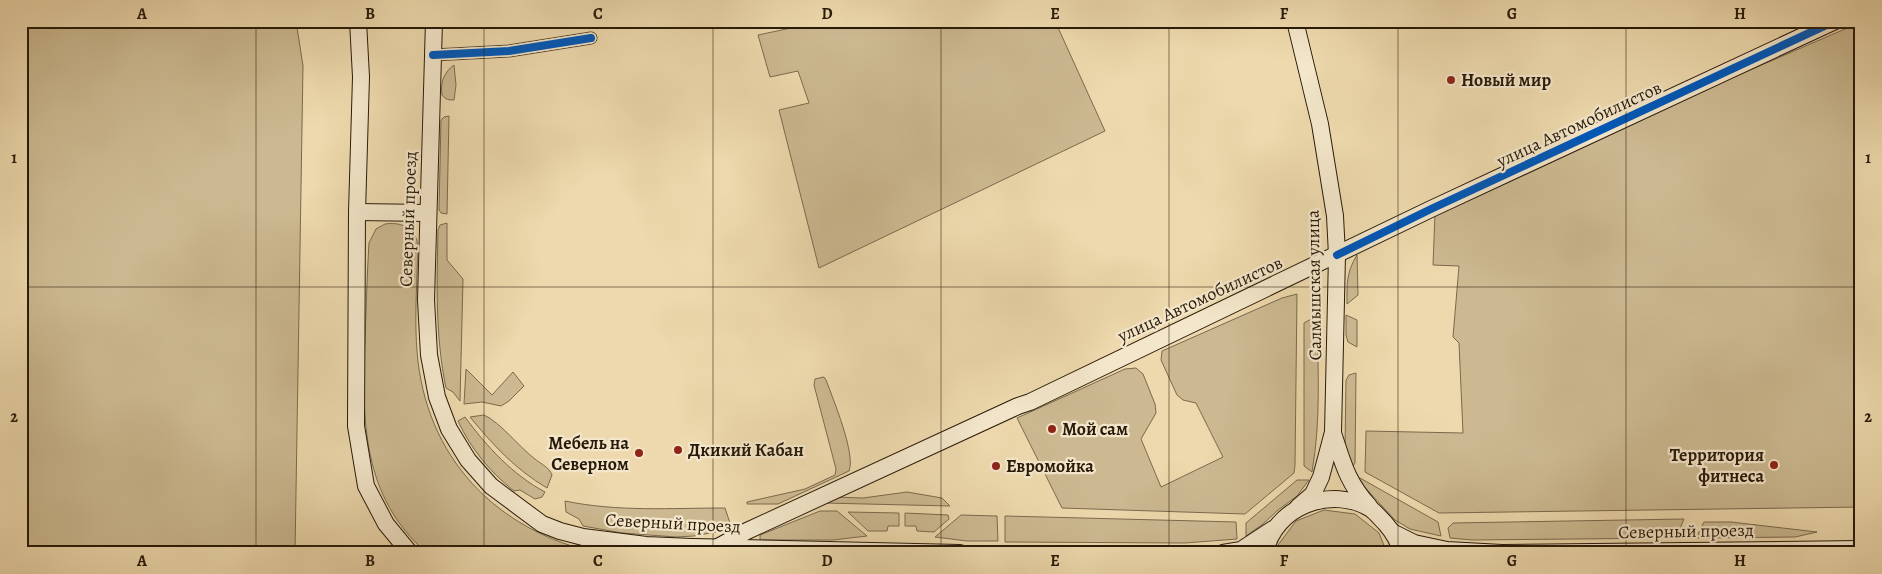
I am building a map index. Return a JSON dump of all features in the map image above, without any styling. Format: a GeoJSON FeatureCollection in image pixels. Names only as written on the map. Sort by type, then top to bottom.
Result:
{"type":"FeatureCollection","features":[{"type":"Feature","properties":{"kind":"main road"},"geometry":{"type":"LineString","coordinates":[[358,21],[361,77],[357,212],[356,426],[366,486],[386,524],[410,553]]}},
{"type":"Feature","properties":{"kind":"main road","name":"Северный проезд"},"geometry":{"type":"LineString","coordinates":[[434,21],[426,300],[429,355],[442,413],[456,443],[468,460],[498,492],[542,524],[560,531],[648,549],[691,550],[718,547],[960,553]]}},
{"type":"Feature","properties":{"kind":"main road","name":"Салмышская улица"},"geometry":{"type":"LineString","coordinates":[[1295,21],[1320,124],[1335,216],[1337,256],[1333,432]]}},
{"type":"Feature","properties":{"kind":"main road","name":"улица Автомобилистов"},"geometry":{"type":"LineString","coordinates":[[718,547],[747,531],[1000,414],[1030,402],[1431,210],[1835,21]]}},
{"type":"Feature","properties":{"kind":"main road"},"geometry":{"type":"LineString","coordinates":[[357,212],[428,212]]}},
{"type":"Feature","properties":{"kind":"main road"},"geometry":{"type":"LineString","coordinates":[[1223,553],[1241,550],[1275,527],[1313,494],[1321,477],[1333,432]]}},
{"type":"Feature","properties":{"kind":"main road"},"geometry":{"type":"LineString","coordinates":[[1333,432],[1347,475],[1358,494],[1394,533],[1401,553]]}},
{"type":"Feature","properties":{"kind":"main road"},"geometry":{"type":"LineString","coordinates":[[1298,507],[1322,499],[1331,499],[1348,500],[1372,510]]}},
{"type":"Feature","properties":{"kind":"main road"},"geometry":{"type":"LineString","coordinates":[[1265,553],[1266,545],[1275,527]]}},
{"type":"Feature","properties":{"kind":"main road","name":"Северный проезд"},"geometry":{"type":"LineString","coordinates":[[1394,533],[1414,543],[1447,550],[1502,553],[1861,549]]}},
{"type":"Feature","properties":{"kind":"street"},"geometry":{"type":"LineString","coordinates":[[433,55],[509,51],[591,38]]}},
{"type":"Feature","properties":{"kind":"shaded area"},"geometry":{"type":"Polygon","coordinates":[[[21,21],[296,21],[303,66],[295,553],[21,553],[21,21]]]}},
{"type":"Feature","properties":{"kind":"shaded area"},"geometry":{"type":"Polygon","coordinates":[[[824,21],[1055,21],[1105,131],[819,268],[779,110],[809,103],[798,71],[770,77],[758,35],[824,21]]]}},
{"type":"Feature","properties":{"kind":"shaded area"},"geometry":{"type":"Polygon","coordinates":[[[1861,22],[1861,507],[1439,513],[1365,472],[1366,431],[1463,433],[1459,343],[1453,337],[1459,266],[1433,265],[1435,214],[1734,77],[1861,22]]]}},
{"type":"Feature","properties":{"kind":"shaded area"},"geometry":{"type":"Polygon","coordinates":[[[454,65],[456,85],[454,100],[451,100],[446,99],[442,95],[442,86],[445,74],[454,65]]]}},
{"type":"Feature","properties":{"kind":"shaded area"},"geometry":{"type":"Polygon","coordinates":[[[449,116],[447,214],[441,213],[439,210],[441,120],[449,116]]]}},
{"type":"Feature","properties":{"kind":"shaded area"},"geometry":{"type":"Polygon","coordinates":[[[447,223],[447,260],[463,279],[460,401],[453,392],[446,388],[438,329],[438,230],[440,225],[447,223]]]}},
{"type":"Feature","properties":{"kind":"shaded area"},"geometry":{"type":"Polygon","coordinates":[[[385,224],[405,226],[412,232],[417,241],[416,342],[423,389],[434,424],[451,456],[472,484],[498,507],[528,527],[561,542],[598,553],[427,553],[406,531],[389,508],[378,482],[371,456],[366,429],[364,400],[369,243],[376,229],[385,224]]]}},
{"type":"Feature","properties":{"kind":"shaded area"},"geometry":{"type":"Polygon","coordinates":[[[1357,255],[1358,295],[1347,304],[1349,273],[1357,255]]]}},
{"type":"Feature","properties":{"kind":"shaded area"},"geometry":{"type":"Polygon","coordinates":[[[1297,294],[1294,473],[1245,514],[1062,508],[1017,418],[1125,369],[1136,368],[1143,374],[1155,404],[1156,413],[1141,439],[1161,487],[1223,457],[1196,403],[1183,400],[1177,395],[1161,360],[1162,351],[1282,298],[1297,294]]]}},
{"type":"Feature","properties":{"kind":"shaded area"},"geometry":{"type":"Polygon","coordinates":[[[1346,315],[1357,320],[1357,347],[1348,342],[1346,315]]]}},
{"type":"Feature","properties":{"kind":"shaded area"},"geometry":{"type":"Polygon","coordinates":[[[1317,318],[1318,395],[1317,434],[1312,472],[1304,466],[1304,323],[1317,318]]]}},
{"type":"Feature","properties":{"kind":"shaded area"},"geometry":{"type":"Polygon","coordinates":[[[466,369],[492,395],[513,372],[524,386],[501,406],[482,402],[464,404],[466,369]]]}},
{"type":"Feature","properties":{"kind":"shaded area"},"geometry":{"type":"Polygon","coordinates":[[[1356,373],[1355,463],[1351,469],[1345,449],[1346,380],[1349,375],[1356,373]]]}},
{"type":"Feature","properties":{"kind":"shaded area"},"geometry":{"type":"Polygon","coordinates":[[[824,377],[847,440],[850,463],[849,471],[778,504],[747,504],[747,502],[805,489],[835,475],[836,469],[814,385],[815,379],[824,377]]]}},
{"type":"Feature","properties":{"kind":"shaded area"},"geometry":{"type":"Polygon","coordinates":[[[484,415],[497,423],[529,454],[549,470],[552,475],[547,488],[505,456],[470,417],[484,415]]]}},
{"type":"Feature","properties":{"kind":"shaded area"},"geometry":{"type":"Polygon","coordinates":[[[465,417],[482,439],[511,469],[545,492],[542,497],[535,499],[520,490],[514,491],[497,476],[475,450],[463,431],[458,421],[465,417]]]}},
{"type":"Feature","properties":{"kind":"shaded area"},"geometry":{"type":"Polygon","coordinates":[[[1360,478],[1438,522],[1441,536],[1410,529],[1395,520],[1357,479],[1360,478]]]}},
{"type":"Feature","properties":{"kind":"shaded area"},"geometry":{"type":"Polygon","coordinates":[[[1297,480],[1309,480],[1297,496],[1246,536],[1246,523],[1297,480]]]}},
{"type":"Feature","properties":{"kind":"shaded area"},"geometry":{"type":"Polygon","coordinates":[[[907,492],[942,498],[950,506],[823,503],[833,497],[863,498],[907,492]]]}},
{"type":"Feature","properties":{"kind":"shaded area"},"geometry":{"type":"Polygon","coordinates":[[[565,501],[625,508],[725,508],[730,523],[726,530],[694,536],[676,537],[622,533],[583,526],[579,519],[566,512],[565,501]]]}},
{"type":"Feature","properties":{"kind":"shaded area"},"geometry":{"type":"Polygon","coordinates":[[[1324,510],[1355,514],[1379,533],[1387,553],[1276,553],[1278,545],[1296,521],[1324,510]]]}},
{"type":"Feature","properties":{"kind":"shaded area"},"geometry":{"type":"Polygon","coordinates":[[[820,511],[837,511],[867,536],[833,540],[760,540],[760,535],[820,511]]]}},
{"type":"Feature","properties":{"kind":"shaded area"},"geometry":{"type":"Polygon","coordinates":[[[848,512],[899,513],[899,526],[888,526],[887,531],[868,531],[848,512]]]}},
{"type":"Feature","properties":{"kind":"shaded area"},"geometry":{"type":"Polygon","coordinates":[[[905,513],[948,515],[949,519],[934,532],[917,531],[916,526],[905,526],[905,513]]]}},
{"type":"Feature","properties":{"kind":"shaded area"},"geometry":{"type":"Polygon","coordinates":[[[961,515],[997,516],[998,541],[967,541],[935,537],[961,515]]]}},
{"type":"Feature","properties":{"kind":"shaded area"},"geometry":{"type":"Polygon","coordinates":[[[1005,516],[1236,522],[1237,539],[1185,543],[1005,542],[1005,516]]]}},
{"type":"Feature","properties":{"kind":"shaded area"},"geometry":{"type":"Polygon","coordinates":[[[1684,519],[1676,538],[1472,540],[1450,538],[1448,528],[1453,523],[1684,519]]]}},
{"type":"Feature","properties":{"kind":"shaded area"},"geometry":{"type":"Polygon","coordinates":[[[1704,522],[1731,522],[1817,532],[1795,537],[1696,538],[1704,522]]]}},
{"type":"Feature","properties":{"kind":"cycle path"},"geometry":{"type":"LineString","coordinates":[[1337,255],[1431,209],[1835,21]]}},
{"type":"Feature","properties":{"kind":"cycle path"},"geometry":{"type":"LineString","coordinates":[[433,55],[509,51],[591,38]]}},
{"type":"Feature","properties":{"kind":"place","name":"Новый мир"},"geometry":{"type":"Point","coordinates":[1451,80]}},
{"type":"Feature","properties":{"kind":"place","name":"Мой сам"},"geometry":{"type":"Point","coordinates":[1052,429]}},
{"type":"Feature","properties":{"kind":"place","name":"Дкикий Кабан"},"geometry":{"type":"Point","coordinates":[678,450]}},
{"type":"Feature","properties":{"kind":"place","name":"Мебель на Северном"},"geometry":{"type":"Point","coordinates":[639,453]}},
{"type":"Feature","properties":{"kind":"place","name":"Территория фитнеса"},"geometry":{"type":"Point","coordinates":[1774,465]}},
{"type":"Feature","properties":{"kind":"place","name":"Евромойка"},"geometry":{"type":"Point","coordinates":[996,466]}}]}
